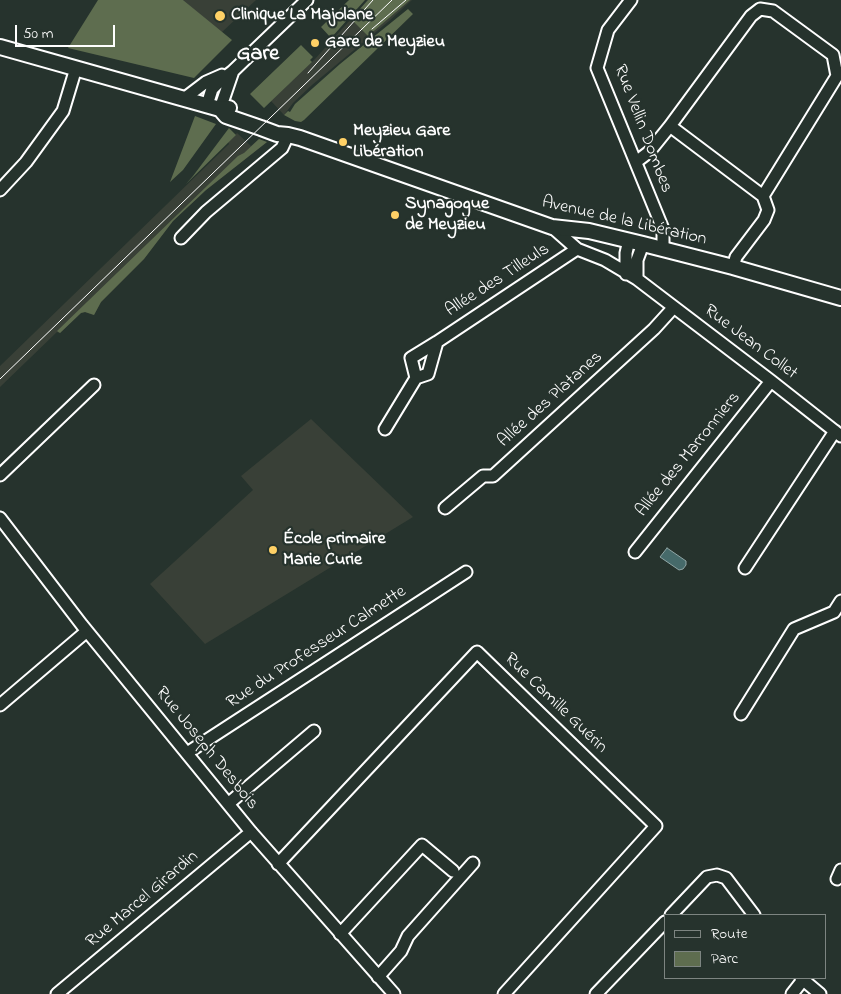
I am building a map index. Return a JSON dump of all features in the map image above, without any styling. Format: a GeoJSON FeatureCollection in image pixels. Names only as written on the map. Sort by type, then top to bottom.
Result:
{"type":"FeatureCollection","features":[{"type":"Feature","properties":{"kind":"street"},"geometry":{"type":"LineString","coordinates":[[214,107],[233,71],[307,0]]}},
{"type":"Feature","properties":{"kind":"street","name":"Rue Vellin Dombes"},"geometry":{"type":"LineString","coordinates":[[631,0],[608,30],[597,68],[663,229],[663,249]]}},
{"type":"Feature","properties":{"kind":"street"},"geometry":{"type":"LineString","coordinates":[[636,162],[649,152],[670,126],[750,16],[760,9],[773,11],[833,55],[837,76],[763,196]]}},
{"type":"Feature","properties":{"kind":"street","name":"Avenue de la Libération"},"geometry":{"type":"LineString","coordinates":[[0,48],[214,107],[232,108],[279,127],[288,134],[552,227],[589,231],[629,240],[841,298]]}},
{"type":"Feature","properties":{"kind":"street"},"geometry":{"type":"LineString","coordinates":[[0,190],[26,162],[63,111],[76,68]]}},
{"type":"Feature","properties":{"kind":"street"},"geometry":{"type":"LineString","coordinates":[[185,98],[206,82],[233,71]]}},
{"type":"Feature","properties":{"kind":"street"},"geometry":{"type":"LineString","coordinates":[[670,126],[763,196],[768,210],[764,220],[736,257],[733,267]]}},
{"type":"Feature","properties":{"kind":"street"},"geometry":{"type":"LineString","coordinates":[[181,238],[206,212],[282,148],[288,134]]}},
{"type":"Feature","properties":{"kind":"street","name":"Rue Jean Collet"},"geometry":{"type":"LineString","coordinates":[[552,227],[577,249],[605,260],[637,279],[838,434]]}},
{"type":"Feature","properties":{"kind":"street"},"geometry":{"type":"LineString","coordinates":[[626,274],[626,253],[629,240]]}},
{"type":"Feature","properties":{"kind":"street"},"geometry":{"type":"LineString","coordinates":[[637,279],[637,260],[643,244]]}},
{"type":"Feature","properties":{"kind":"street","name":"Allée des Tilleuls"},"geometry":{"type":"LineString","coordinates":[[416,378],[410,358],[577,249]]}},
{"type":"Feature","properties":{"kind":"street","name":"Allée des Platanes"},"geometry":{"type":"LineString","coordinates":[[445,508],[482,476],[493,476],[654,329],[674,307]]}},
{"type":"Feature","properties":{"kind":"street","name":"Allée des Tilleuls"},"geometry":{"type":"LineString","coordinates":[[385,429],[416,378],[428,374],[437,342]]}},
{"type":"Feature","properties":{"kind":"street","name":"Allée des Marronniers"},"geometry":{"type":"LineString","coordinates":[[635,552],[771,381]]}},
{"type":"Feature","properties":{"kind":"street"},"geometry":{"type":"LineString","coordinates":[[0,474],[94,385]]}},
{"type":"Feature","properties":{"kind":"street"},"geometry":{"type":"LineString","coordinates":[[745,568],[838,434]]}},
{"type":"Feature","properties":{"kind":"street","name":"Rue Joseph Desbois"},"geometry":{"type":"LineString","coordinates":[[0,518],[87,631],[250,832],[394,994]]}},
{"type":"Feature","properties":{"kind":"street","name":"Rue du Professeur Calmette"},"geometry":{"type":"LineString","coordinates":[[187,752],[466,572]]}},
{"type":"Feature","properties":{"kind":"street"},"geometry":{"type":"LineString","coordinates":[[741,714],[794,629],[834,612],[841,600]]}},
{"type":"Feature","properties":{"kind":"street"},"geometry":{"type":"LineString","coordinates":[[0,705],[87,631]]}},
{"type":"Feature","properties":{"kind":"street","name":"Rue Camille Guérin"},"geometry":{"type":"LineString","coordinates":[[278,864],[477,652],[656,826],[504,994]]}},
{"type":"Feature","properties":{"kind":"street"},"geometry":{"type":"LineString","coordinates":[[228,804],[314,731]]}},
{"type":"Feature","properties":{"kind":"street","name":"Rue Marcel Girardin"},"geometry":{"type":"LineString","coordinates":[[58,994],[250,832]]}},
{"type":"Feature","properties":{"kind":"street"},"geometry":{"type":"LineString","coordinates":[[340,934],[422,845],[453,871]]}},
{"type":"Feature","properties":{"kind":"street"},"geometry":{"type":"LineString","coordinates":[[378,976],[401,951],[408,936],[473,863]]}},
{"type":"Feature","properties":{"kind":"street"},"geometry":{"type":"LineString","coordinates":[[672,914],[707,877],[717,875],[726,878],[753,914]]}},
{"type":"Feature","properties":{"kind":"street"},"geometry":{"type":"LineString","coordinates":[[596,994],[664,923]]}},
{"type":"Feature","properties":{"kind":"street"},"geometry":{"type":"LineString","coordinates":[[792,994],[802,979],[820,994]]}},
{"type":"Feature","properties":{"kind":"shaded area","name":"Clinique La Majolane"},"geometry":{"type":"Polygon","coordinates":[[[183,0],[256,0],[221,33],[183,0]]]}},
{"type":"Feature","properties":{"kind":"shaded area"},"geometry":{"type":"Polygon","coordinates":[[[368,0],[412,0],[312,85],[293,103],[284,115],[271,101],[315,59],[368,0]]]}},
{"type":"Feature","properties":{"kind":"shaded area"},"geometry":{"type":"Polygon","coordinates":[[[237,133],[251,146],[259,139],[267,142],[206,190],[173,221],[144,259],[101,302],[94,315],[85,312],[81,313],[60,333],[57,332],[0,387],[0,366],[229,144],[228,142],[237,133]]]}},
{"type":"Feature","properties":{"kind":"shaded area","name":"École primaire Marie Curie"},"geometry":{"type":"Polygon","coordinates":[[[311,419],[413,517],[205,644],[150,584],[253,490],[241,476],[311,419]]]}},
{"type":"Feature","properties":{"kind":"green space"},"geometry":{"type":"Polygon","coordinates":[[[98,0],[183,0],[232,40],[194,78],[68,48],[98,0]]]}},
{"type":"Feature","properties":{"kind":"green space"},"geometry":{"type":"Polygon","coordinates":[[[349,0],[365,0],[331,38],[321,27],[349,0]]]}},
{"type":"Feature","properties":{"kind":"green space"},"geometry":{"type":"Polygon","coordinates":[[[368,0],[410,0],[368,36],[351,19],[368,0]]]}},
{"type":"Feature","properties":{"kind":"green space"},"geometry":{"type":"Polygon","coordinates":[[[408,9],[413,14],[304,120],[301,122],[295,121],[284,115],[288,111],[290,112],[295,104],[340,64],[408,9]]]}},
{"type":"Feature","properties":{"kind":"green space"},"geometry":{"type":"Polygon","coordinates":[[[301,45],[313,57],[310,60],[312,62],[264,108],[250,94],[301,45]]]}},
{"type":"Feature","properties":{"kind":"green space"},"geometry":{"type":"Polygon","coordinates":[[[195,116],[216,124],[183,170],[170,182],[195,116]]]}},
{"type":"Feature","properties":{"kind":"green space"},"geometry":{"type":"Polygon","coordinates":[[[229,128],[236,135],[186,184],[193,176],[229,128]]]}},
{"type":"Feature","properties":{"kind":"green space"},"geometry":{"type":"Polygon","coordinates":[[[259,139],[267,142],[206,190],[173,221],[144,259],[101,302],[94,315],[85,312],[81,313],[60,333],[57,331],[238,156],[259,139]]]}},
{"type":"Feature","properties":{"kind":"water"},"geometry":{"type":"Polygon","coordinates":[[[667,548],[686,561],[683,569],[679,570],[660,557],[667,548]]]}},
{"type":"Feature","properties":{"kind":"tram line"},"geometry":{"type":"LineString","coordinates":[[308,73],[373,0]]}},
{"type":"Feature","properties":{"kind":"tram line"},"geometry":{"type":"LineString","coordinates":[[0,379],[392,0]]}},
{"type":"Feature","properties":{"kind":"tram line"},"geometry":{"type":"LineString","coordinates":[[372,29],[406,0]]}},
{"type":"Feature","properties":{"kind":"place","name":"Clinique La Majolane"},"geometry":{"type":"Point","coordinates":[220,16]}},
{"type":"Feature","properties":{"kind":"place","name":"Gare de Meyzieu"},"geometry":{"type":"Point","coordinates":[315,43]}},
{"type":"Feature","properties":{"kind":"place","name":"Meyzieu Gare Libération"},"geometry":{"type":"Point","coordinates":[343,142]}},
{"type":"Feature","properties":{"kind":"place","name":"Synagogue de Meyzieu"},"geometry":{"type":"Point","coordinates":[395,215]}},
{"type":"Feature","properties":{"kind":"place","name":"École primaire Marie Curie"},"geometry":{"type":"Point","coordinates":[273,550]}},
{"type":"Feature","properties":{"kind":"district","name":"Gare"},"geometry":{"type":"Point","coordinates":[258,55]}}]}
